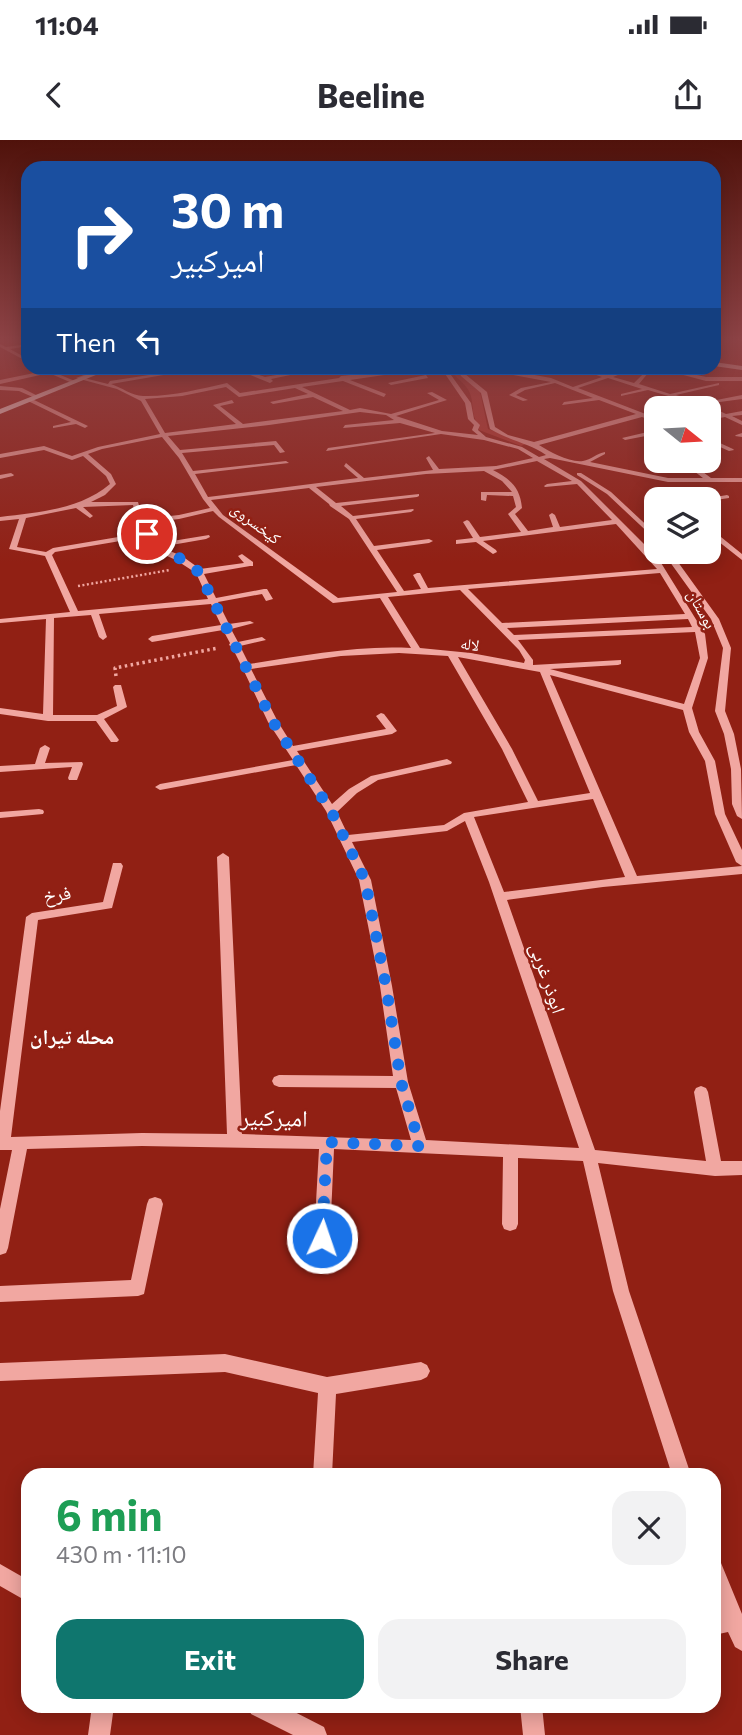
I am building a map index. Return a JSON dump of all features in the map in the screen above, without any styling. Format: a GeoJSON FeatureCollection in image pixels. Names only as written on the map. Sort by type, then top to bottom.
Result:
{"type":"FeatureCollection","features":[{"type":"Feature","properties":{"kind":"street"},"geometry":{"type":"LineString","coordinates":[[61,413],[85,426]]}},
{"type":"Feature","properties":{"kind":"street","name":"کیخسروی"},"geometry":{"type":"LineString","coordinates":[[151,413],[215,509],[336,601],[383,596]]}},
{"type":"Feature","properties":{"kind":"street"},"geometry":{"type":"LineString","coordinates":[[227,413],[241,425]]}},
{"type":"Feature","properties":{"kind":"street"},"geometry":{"type":"LineString","coordinates":[[0,456],[44,448],[72,458],[120,443],[181,431],[338,413]]}},
{"type":"Feature","properties":{"kind":"street"},"geometry":{"type":"LineString","coordinates":[[381,413],[442,433]]}},
{"type":"Feature","properties":{"kind":"street"},"geometry":{"type":"LineString","coordinates":[[391,416],[400,413]]}},
{"type":"Feature","properties":{"kind":"street"},"geometry":{"type":"LineString","coordinates":[[470,413],[477,425],[475,430],[484,438]]}},
{"type":"Feature","properties":{"kind":"street"},"geometry":{"type":"LineString","coordinates":[[489,413],[492,428],[506,436],[534,444],[609,493],[644,527]]}},
{"type":"Feature","properties":{"kind":"street"},"geometry":{"type":"LineString","coordinates":[[637,413],[642,415]]}},
{"type":"Feature","properties":{"kind":"street"},"geometry":{"type":"LineString","coordinates":[[721,416],[733,413]]}},
{"type":"Feature","properties":{"kind":"street"},"geometry":{"type":"LineString","coordinates":[[721,414],[742,423]]}},
{"type":"Feature","properties":{"kind":"street"},"geometry":{"type":"LineString","coordinates":[[520,449],[642,415]]}},
{"type":"Feature","properties":{"kind":"street"},"geometry":{"type":"LineString","coordinates":[[345,428],[400,421]]}},
{"type":"Feature","properties":{"kind":"street"},"geometry":{"type":"LineString","coordinates":[[55,427],[77,422]]}},
{"type":"Feature","properties":{"kind":"street"},"geometry":{"type":"LineString","coordinates":[[328,450],[406,444],[442,433]]}},
{"type":"Feature","properties":{"kind":"street","name":"بوستان"},"geometry":{"type":"LineString","coordinates":[[442,433],[484,438],[520,449],[579,481],[619,521],[662,571],[701,634],[704,658],[687,708]]}},
{"type":"Feature","properties":{"kind":"street"},"geometry":{"type":"LineString","coordinates":[[625,438],[644,434]]}},
{"type":"Feature","properties":{"kind":"street"},"geometry":{"type":"LineString","coordinates":[[178,452],[276,443],[282,452]]}},
{"type":"Feature","properties":{"kind":"street"},"geometry":{"type":"LineString","coordinates":[[721,445],[732,450]]}},
{"type":"Feature","properties":{"kind":"street"},"geometry":{"type":"LineString","coordinates":[[0,519],[76,505],[103,495],[113,484],[109,475],[83,453]]}},
{"type":"Feature","properties":{"kind":"street"},"geometry":{"type":"LineString","coordinates":[[584,463],[603,453]]}},
{"type":"Feature","properties":{"kind":"street"},"geometry":{"type":"LineString","coordinates":[[206,499],[436,471],[486,469],[550,456],[668,480],[742,480]]}},
{"type":"Feature","properties":{"kind":"street"},"geometry":{"type":"LineString","coordinates":[[429,458],[436,471]]}},
{"type":"Feature","properties":{"kind":"street"},"geometry":{"type":"LineString","coordinates":[[191,473],[286,463]]}},
{"type":"Feature","properties":{"kind":"street"},"geometry":{"type":"LineString","coordinates":[[346,465],[362,479]]}},
{"type":"Feature","properties":{"kind":"street"},"geometry":{"type":"LineString","coordinates":[[486,469],[503,477],[518,494],[519,508],[511,514],[527,534]]}},
{"type":"Feature","properties":{"kind":"street"},"geometry":{"type":"LineString","coordinates":[[450,471],[450,483]]}},
{"type":"Feature","properties":{"kind":"street"},"geometry":{"type":"LineString","coordinates":[[700,473],[711,481]]}},
{"type":"Feature","properties":{"kind":"street"},"geometry":{"type":"LineString","coordinates":[[0,477],[11,475]]}},
{"type":"Feature","properties":{"kind":"street"},"geometry":{"type":"LineString","coordinates":[[547,486],[579,481]]}},
{"type":"Feature","properties":{"kind":"street"},"geometry":{"type":"LineString","coordinates":[[694,481],[696,487]]}},
{"type":"Feature","properties":{"kind":"street"},"geometry":{"type":"LineString","coordinates":[[311,487],[352,518],[402,593]]}},
{"type":"Feature","properties":{"kind":"street"},"geometry":{"type":"LineString","coordinates":[[484,500],[483,493],[518,494]]}},
{"type":"Feature","properties":{"kind":"street"},"geometry":{"type":"LineString","coordinates":[[332,505],[417,495]]}},
{"type":"Feature","properties":{"kind":"street"},"geometry":{"type":"LineString","coordinates":[[721,498],[727,497]]}},
{"type":"Feature","properties":{"kind":"street"},"geometry":{"type":"LineString","coordinates":[[76,505],[136,503],[140,521],[152,546],[195,569],[250,564],[242,556]]}},
{"type":"Feature","properties":{"kind":"street"},"geometry":{"type":"LineString","coordinates":[[76,505],[90,516]]}},
{"type":"Feature","properties":{"kind":"street"},"geometry":{"type":"LineString","coordinates":[[140,521],[179,517],[215,509]]}},
{"type":"Feature","properties":{"kind":"street"},"geometry":{"type":"LineString","coordinates":[[352,518],[411,510]]}},
{"type":"Feature","properties":{"kind":"street"},"geometry":{"type":"LineString","coordinates":[[552,515],[558,530]]}},
{"type":"Feature","properties":{"kind":"street"},"geometry":{"type":"LineString","coordinates":[[23,516],[13,549],[48,554],[53,550],[147,534]]}},
{"type":"Feature","properties":{"kind":"street"},"geometry":{"type":"LineString","coordinates":[[459,542],[619,521]]}},
{"type":"Feature","properties":{"kind":"street"},"geometry":{"type":"LineString","coordinates":[[467,522],[479,541],[493,552]]}},
{"type":"Feature","properties":{"kind":"street"},"geometry":{"type":"LineString","coordinates":[[152,546],[206,537]]}},
{"type":"Feature","properties":{"kind":"street"},"geometry":{"type":"LineString","coordinates":[[373,548],[429,541]]}},
{"type":"Feature","properties":{"kind":"street"},"geometry":{"type":"LineString","coordinates":[[721,541],[742,558]]}},
{"type":"Feature","properties":{"kind":"street"},"geometry":{"type":"LineString","coordinates":[[733,551],[742,550]]}},
{"type":"Feature","properties":{"kind":"street"},"geometry":{"type":"LineString","coordinates":[[48,554],[75,614]]}},
{"type":"Feature","properties":{"kind":"street","name":"بوستان"},"geometry":{"type":"LineString","coordinates":[[675,564],[715,619],[727,648],[720,711],[729,734],[736,769],[737,804],[742,816]]}},
{"type":"Feature","properties":{"kind":"street"},"geometry":{"type":"LineString","coordinates":[[195,569],[273,722],[331,811],[365,880],[401,1082],[420,1146]]}},
{"type":"Feature","properties":{"kind":"street"},"geometry":{"type":"LineString","coordinates":[[417,650],[383,596],[426,590],[662,571]]}},
{"type":"Feature","properties":{"kind":"street"},"geometry":{"type":"LineString","coordinates":[[417,575],[426,590]]}},
{"type":"Feature","properties":{"kind":"street"},"geometry":{"type":"LineString","coordinates":[[568,579],[573,588]]}},
{"type":"Feature","properties":{"kind":"street"},"geometry":{"type":"LineString","coordinates":[[461,587],[512,638],[529,660],[528,668],[618,662]]}},
{"type":"Feature","properties":{"kind":"street"},"geometry":{"type":"LineString","coordinates":[[0,621],[212,601],[264,591],[270,599]]}},
{"type":"Feature","properties":{"kind":"street"},"geometry":{"type":"LineString","coordinates":[[94,613],[103,637]]}},
{"type":"Feature","properties":{"kind":"street"},"geometry":{"type":"LineString","coordinates":[[500,626],[689,616]]}},
{"type":"Feature","properties":{"kind":"street"},"geometry":{"type":"LineString","coordinates":[[48,718],[50,617]]}},
{"type":"Feature","properties":{"kind":"street"},"geometry":{"type":"LineString","coordinates":[[152,639],[250,623]]}},
{"type":"Feature","properties":{"kind":"street"},"geometry":{"type":"LineString","coordinates":[[512,638],[698,629]]}},
{"type":"Feature","properties":{"kind":"street"},"geometry":{"type":"LineString","coordinates":[[233,645],[262,640]]}},
{"type":"Feature","properties":{"kind":"street","name":"لاله"},"geometry":{"type":"LineString","coordinates":[[244,667],[355,652],[417,650],[544,671],[687,708]]}},
{"type":"Feature","properties":{"kind":"street"},"geometry":{"type":"LineString","coordinates":[[452,655],[507,749],[534,803]]}},
{"type":"Feature","properties":{"kind":"street"},"geometry":{"type":"LineString","coordinates":[[544,671],[632,880]]}},
{"type":"Feature","properties":{"kind":"street"},"geometry":{"type":"LineString","coordinates":[[0,711],[48,718],[99,718],[122,707],[118,687]]}},
{"type":"Feature","properties":{"kind":"street"},"geometry":{"type":"LineString","coordinates":[[687,708],[694,732],[710,761],[720,814],[742,862]]}},
{"type":"Feature","properties":{"kind":"street"},"geometry":{"type":"LineString","coordinates":[[291,750],[392,731],[381,716]]}},
{"type":"Feature","properties":{"kind":"street"},"geometry":{"type":"LineString","coordinates":[[99,718],[114,740]]}},
{"type":"Feature","properties":{"kind":"street"},"geometry":{"type":"LineString","coordinates":[[39,767],[45,748]]}},
{"type":"Feature","properties":{"kind":"street"},"geometry":{"type":"LineString","coordinates":[[160,788],[299,762]]}},
{"type":"Feature","properties":{"kind":"street"},"geometry":{"type":"LineString","coordinates":[[331,811],[353,791],[374,778],[447,762]]}},
{"type":"Feature","properties":{"kind":"street"},"geometry":{"type":"LineString","coordinates":[[0,769],[78,764],[73,778]]}},
{"type":"Feature","properties":{"kind":"street"},"geometry":{"type":"LineString","coordinates":[[344,838],[446,828],[468,815],[596,795]]}},
{"type":"Feature","properties":{"kind":"street"},"geometry":{"type":"LineString","coordinates":[[0,815],[39,812]]}},
{"type":"Feature","properties":{"kind":"street","name":"ابوذر غربی"},"geometry":{"type":"LineString","coordinates":[[468,815],[500,897],[589,1155],[621,1291],[680,1468]]}},
{"type":"Feature","properties":{"kind":"street"},"geometry":{"type":"LineString","coordinates":[[223,857],[234,1139]]}},
{"type":"Feature","properties":{"kind":"street","name":"فرخ"},"geometry":{"type":"LineString","coordinates":[[1,1144],[32,917],[108,905],[117,866]]}},
{"type":"Feature","properties":{"kind":"street"},"geometry":{"type":"LineString","coordinates":[[500,897],[632,880],[742,870]]}},
{"type":"Feature","properties":{"kind":"street"},"geometry":{"type":"LineString","coordinates":[[279,1081],[401,1082]]}},
{"type":"Feature","properties":{"kind":"street"},"geometry":{"type":"LineString","coordinates":[[701,1092],[715,1169]]}},
{"type":"Feature","properties":{"kind":"street","name":"امیرکبیر"},"geometry":{"type":"LineString","coordinates":[[1,1144],[234,1139],[327,1142],[589,1155],[715,1169],[742,1168]]}},
{"type":"Feature","properties":{"kind":"street"},"geometry":{"type":"LineString","coordinates":[[322,1238],[327,1142]]}},
{"type":"Feature","properties":{"kind":"street"},"geometry":{"type":"LineString","coordinates":[[0,1248],[21,1143]]}},
{"type":"Feature","properties":{"kind":"street"},"geometry":{"type":"LineString","coordinates":[[510,1224],[511,1151]]}},
{"type":"Feature","properties":{"kind":"street"},"geometry":{"type":"LineString","coordinates":[[0,1294],[138,1288],[155,1204]]}},
{"type":"Feature","properties":{"kind":"street"},"geometry":{"type":"LineString","coordinates":[[0,1373],[225,1363],[327,1386],[421,1371]]}},
{"type":"Feature","properties":{"kind":"street"},"geometry":{"type":"LineString","coordinates":[[323,1468],[327,1386]]}},
{"type":"Feature","properties":{"kind":"street"},"geometry":{"type":"LineString","coordinates":[[0,1574],[21,1588]]}},
{"type":"Feature","properties":{"kind":"street"},"geometry":{"type":"LineString","coordinates":[[724,1622],[742,1640]]}},
{"type":"Feature","properties":{"kind":"street"},"geometry":{"type":"LineString","coordinates":[[99,1735],[102,1713]]}},
{"type":"Feature","properties":{"kind":"street"},"geometry":{"type":"LineString","coordinates":[[273,1713],[316,1735]]}},
{"type":"Feature","properties":{"kind":"street"},"geometry":{"type":"LineString","coordinates":[[532,1713],[534,1735]]}},
{"type":"Feature","properties":{"kind":"path"},"geometry":{"type":"LineString","coordinates":[[64,589],[195,569]]}},
{"type":"Feature","properties":{"kind":"path"},"geometry":{"type":"LineString","coordinates":[[118,687],[115,668],[233,645]]}},
{"type":"Feature","properties":{"kind":"shaded area"},"geometry":{"type":"Polygon","coordinates":[[[474,413],[485,413],[488,429],[528,443],[521,446],[479,430],[474,413]]]}},
{"type":"Feature","properties":{"kind":"district","name":"محله تیران"},"geometry":{"type":"Point","coordinates":[72,1037]}},
{"type":"Feature","properties":{"kind":"route"},"geometry":{"type":"LineString","coordinates":[[147,534],[152,546],[179,558],[199,572],[273,722],[331,811],[365,880],[401,1082],[420,1146],[327,1142],[322,1238]]}}]}
